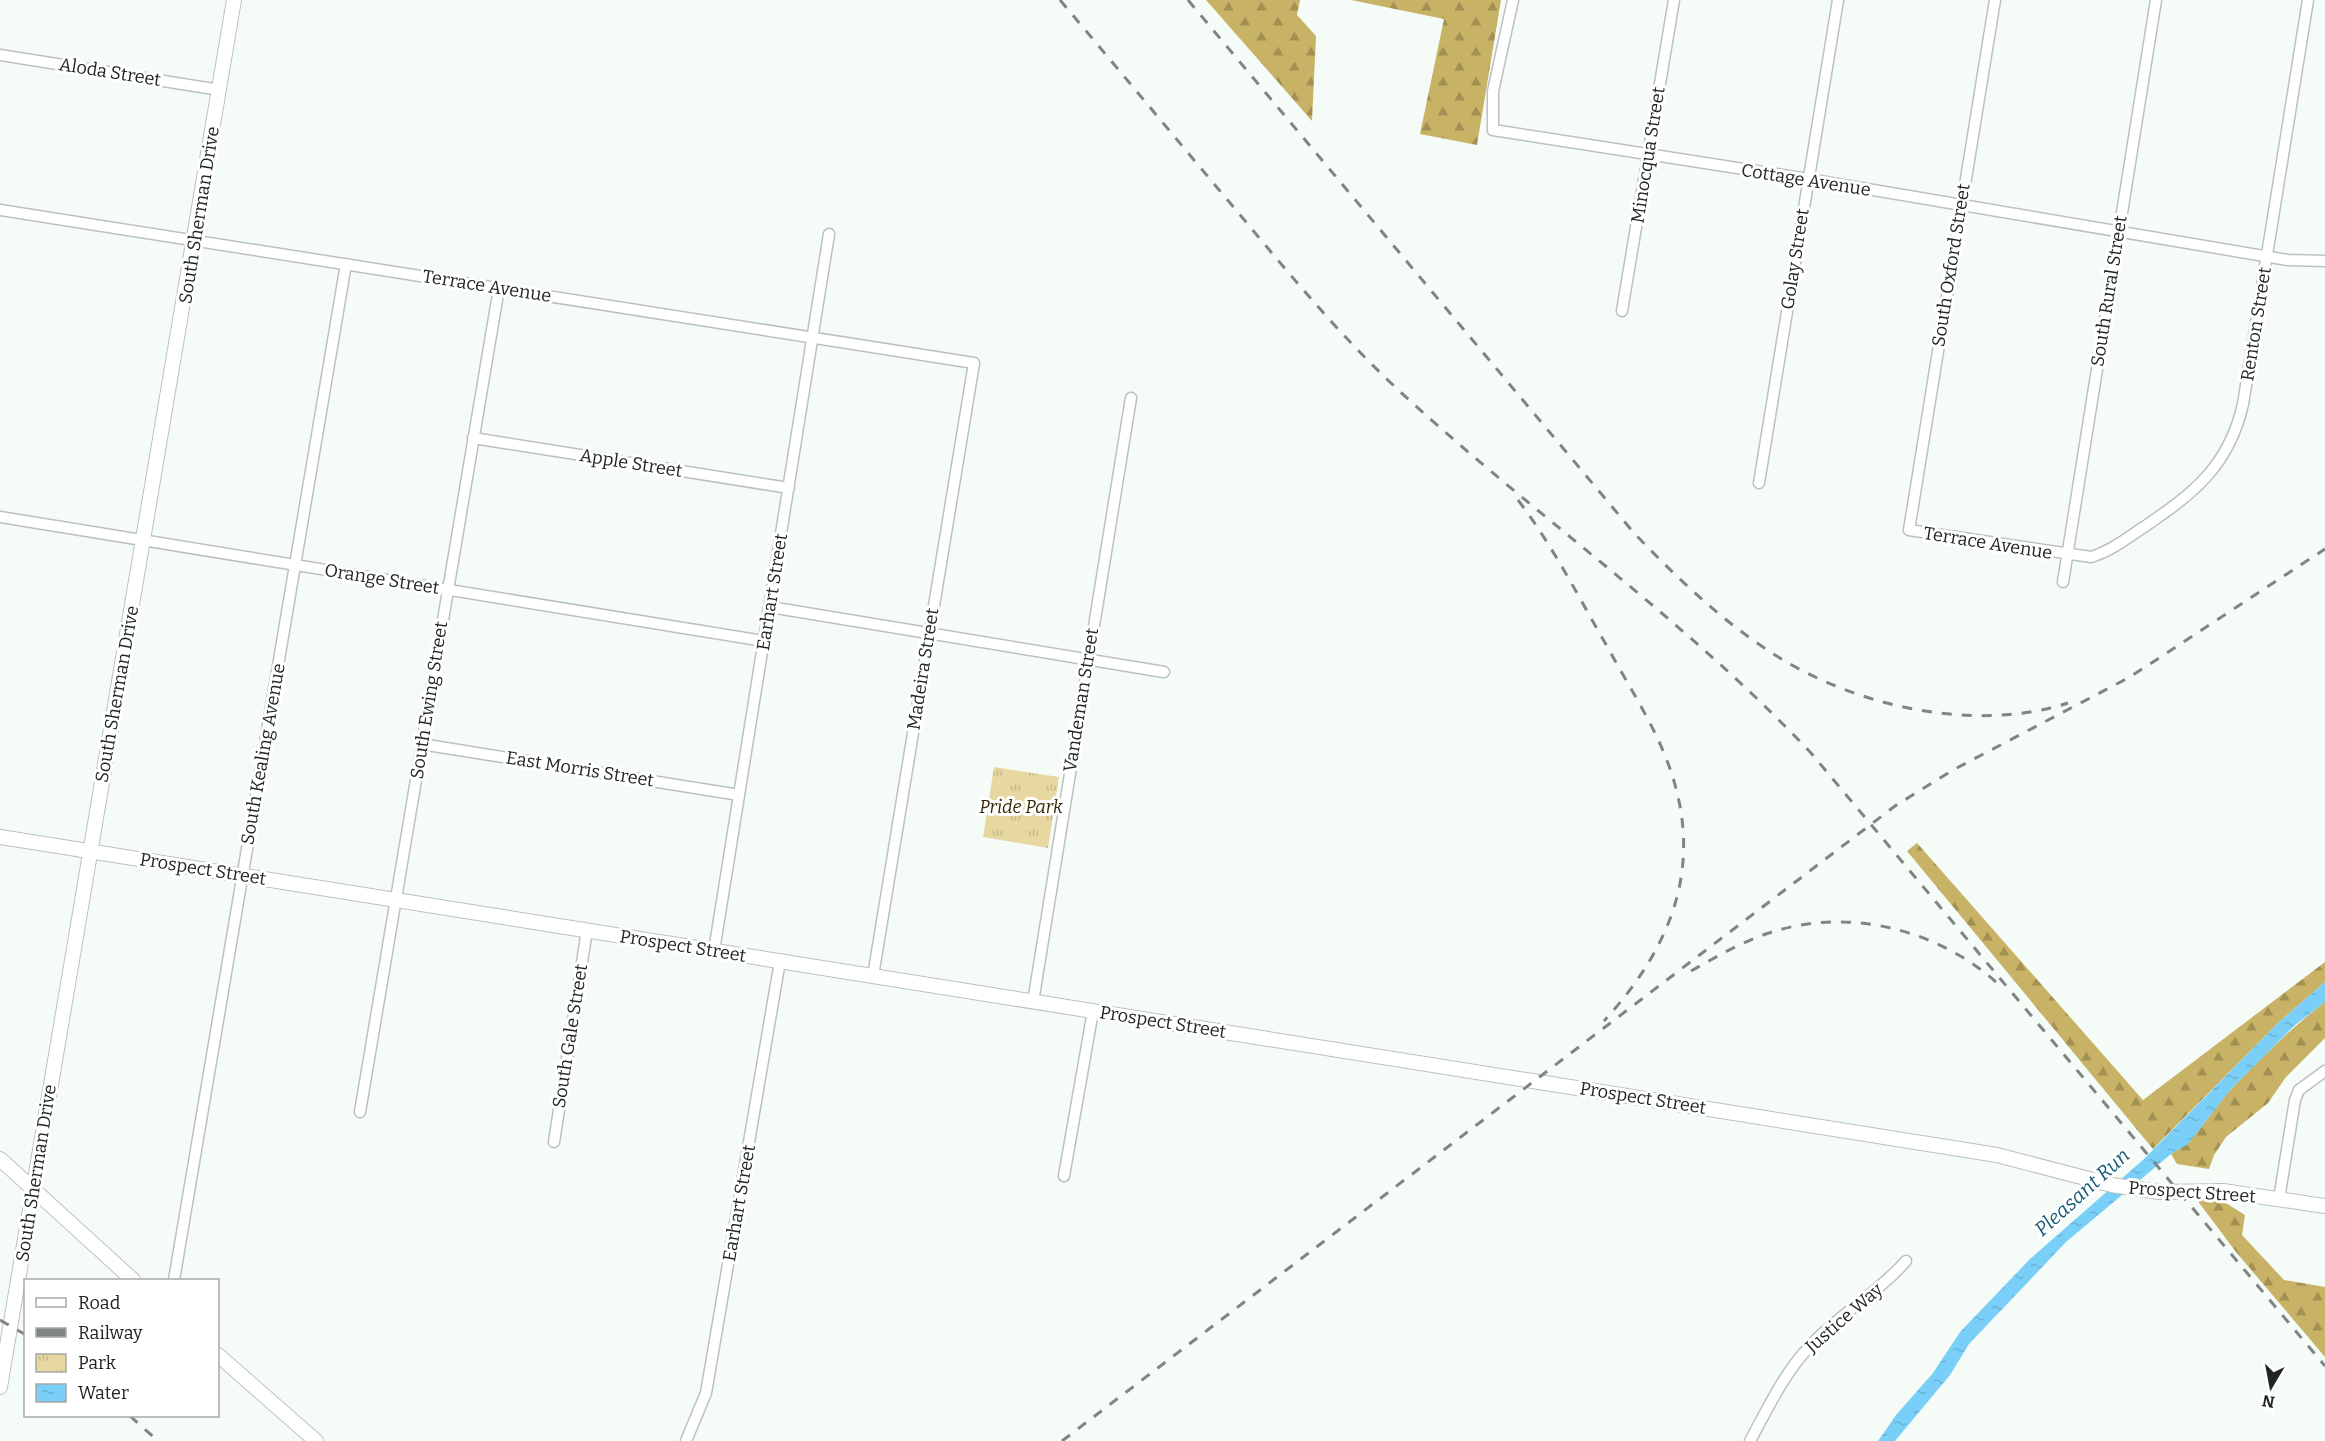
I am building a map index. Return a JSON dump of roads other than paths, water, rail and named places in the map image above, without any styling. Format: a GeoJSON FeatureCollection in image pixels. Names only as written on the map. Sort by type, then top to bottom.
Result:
{"type":"FeatureCollection","features":[{"type":"Feature","properties":{"kind":"main road","name":"South Sherman Drive"},"geometry":{"type":"LineString","coordinates":[[0,1387],[234,0]]}},
{"type":"Feature","properties":{"kind":"main road","name":"Prospect Street"},"geometry":{"type":"LineString","coordinates":[[0,837],[1997,1155],[2112,1185],[2147,1190],[2202,1190],[2325,1206]]}},
{"type":"Feature","properties":{"kind":"main road"},"geometry":{"type":"LineString","coordinates":[[0,1159],[131,1279]]}},
{"type":"Feature","properties":{"kind":"main road"},"geometry":{"type":"LineString","coordinates":[[219,1356],[315,1441]]}},
{"type":"Feature","properties":{"kind":"street","name":"Cottage Avenue"},"geometry":{"type":"LineString","coordinates":[[1513,0],[1493,91],[1493,130],[1808,179],[1960,207],[2297,261],[2325,261]]}},
{"type":"Feature","properties":{"kind":"street","name":"Minocqua Street"},"geometry":{"type":"LineString","coordinates":[[1622,311],[1674,0]]}},
{"type":"Feature","properties":{"kind":"street","name":"Golay Street"},"geometry":{"type":"LineString","coordinates":[[1759,483],[1838,0]]}},
{"type":"Feature","properties":{"kind":"street","name":"South Oxford Street"},"geometry":{"type":"LineString","coordinates":[[1909,530],[1995,0]]}},
{"type":"Feature","properties":{"kind":"street","name":"South Rural Street"},"geometry":{"type":"LineString","coordinates":[[2063,582],[2156,0]]}},
{"type":"Feature","properties":{"kind":"street","name":"Renton Street"},"geometry":{"type":"LineString","coordinates":[[2067,555],[2091,556],[2109,550],[2192,493],[2219,461],[2235,431],[2243,404],[2308,0]]}},
{"type":"Feature","properties":{"kind":"street","name":"Aloda Street"},"geometry":{"type":"LineString","coordinates":[[0,55],[220,90]]}},
{"type":"Feature","properties":{"kind":"street","name":"Terrace Avenue"},"geometry":{"type":"LineString","coordinates":[[0,210],[974,363]]}},
{"type":"Feature","properties":{"kind":"street","name":"Earhart Street"},"geometry":{"type":"LineString","coordinates":[[714,951],[828,234]]}},
{"type":"Feature","properties":{"kind":"street","name":"South Kealing Avenue"},"geometry":{"type":"LineString","coordinates":[[174,1279],[346,264]]}},
{"type":"Feature","properties":{"kind":"street","name":"South Ewing Street"},"geometry":{"type":"LineString","coordinates":[[360,1113],[499,288]]}},
{"type":"Feature","properties":{"kind":"street","name":"Madeira Street"},"geometry":{"type":"LineString","coordinates":[[873,976],[974,363]]}},
{"type":"Feature","properties":{"kind":"street","name":"Vandeman Street"},"geometry":{"type":"LineString","coordinates":[[1033,1002],[1131,398]]}},
{"type":"Feature","properties":{"kind":"street","name":"Apple Street"},"geometry":{"type":"LineString","coordinates":[[473,438],[789,488]]}},
{"type":"Feature","properties":{"kind":"street","name":"Orange Street"},"geometry":{"type":"LineString","coordinates":[[0,517],[764,641]]}},
{"type":"Feature","properties":{"kind":"street","name":"Terrace Avenue"},"geometry":{"type":"LineString","coordinates":[[1909,530],[2067,555]]}},
{"type":"Feature","properties":{"kind":"street"},"geometry":{"type":"LineString","coordinates":[[770,607],[1164,672]]}},
{"type":"Feature","properties":{"kind":"street","name":"East Morris Street"},"geometry":{"type":"LineString","coordinates":[[421,744],[739,795]]}},
{"type":"Feature","properties":{"kind":"street","name":"South Gale Street"},"geometry":{"type":"LineString","coordinates":[[554,1142],[587,930]]}},
{"type":"Feature","properties":{"kind":"street","name":"Earhart Street"},"geometry":{"type":"LineString","coordinates":[[686,1441],[706,1393],[780,961]]}},
{"type":"Feature","properties":{"kind":"street"},"geometry":{"type":"LineString","coordinates":[[1064,1176],[1093,1011]]}},
{"type":"Feature","properties":{"kind":"street"},"geometry":{"type":"LineString","coordinates":[[2278,1199],[2295,1100],[2299,1090],[2325,1071]]}},
{"type":"Feature","properties":{"kind":"street","name":"Justice Way"},"geometry":{"type":"LineString","coordinates":[[1750,1441],[1773,1395],[1809,1346],[1893,1276],[1906,1262]]}},
{"type":"Feature","properties":{"kind":"water","name":"Pleasant Run"},"geometry":{"type":"Polygon","coordinates":[[[2325,982],[2325,1002],[2295,1025],[2231,1089],[2188,1144],[2171,1154],[2066,1242],[1969,1344],[1950,1375],[1895,1441],[1878,1441],[1896,1415],[1933,1373],[1960,1332],[2030,1259],[2144,1159],[2279,1022],[2325,982]]]}},
{"type":"Feature","properties":{"kind":"railway"},"geometry":{"type":"LineString","coordinates":[[1060,0],[1293,278],[1372,364],[1445,432],[1711,656],[1811,753],[2325,1366]]}},
{"type":"Feature","properties":{"kind":"railway"},"geometry":{"type":"LineString","coordinates":[[1188,0],[1634,533],[1683,582],[1737,628],[1775,655],[1842,689],[1917,710],[1956,715],[1995,715],[2032,712],[2068,703]]}},
{"type":"Feature","properties":{"kind":"railway"},"geometry":{"type":"LineString","coordinates":[[1518,500],[1565,572],[1638,700],[1664,753],[1677,791],[1683,828],[1683,863],[1677,896],[1666,929],[1650,960],[1629,991],[1604,1021]]}},
{"type":"Feature","properties":{"kind":"railway"},"geometry":{"type":"LineString","coordinates":[[1062,1441],[1895,806],[1953,770],[2130,677],[2325,549]]}},
{"type":"Feature","properties":{"kind":"railway"},"geometry":{"type":"LineString","coordinates":[[1691,971],[1739,945],[1769,933],[1798,925],[1828,922],[1859,923],[1918,936],[1946,948],[1972,963],[1996,982]]}},
{"type":"Feature","properties":{"kind":"railway"},"geometry":{"type":"LineString","coordinates":[[0,1320],[24,1334]]}},
{"type":"Feature","properties":{"kind":"railway"},"geometry":{"type":"LineString","coordinates":[[131,1417],[158,1441]]}},
{"type":"Feature","properties":{"kind":"park label","name":"Pride Park"},"geometry":{"type":"Point","coordinates":[1021,807]}}]}
